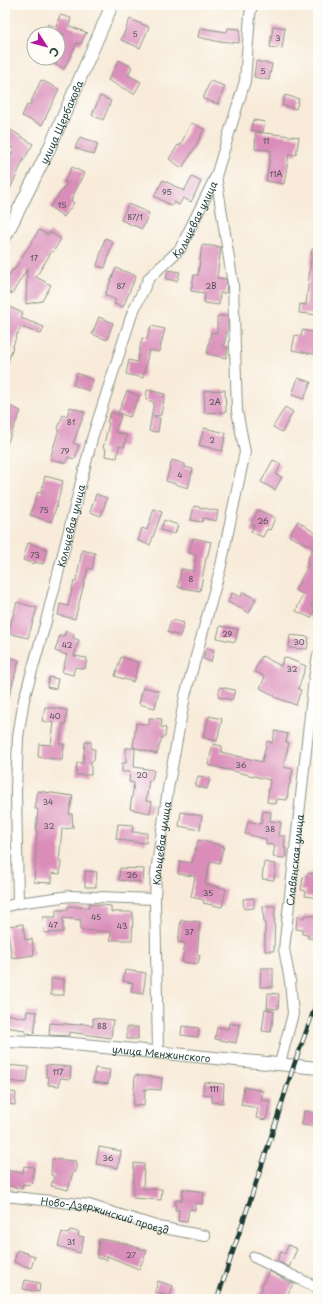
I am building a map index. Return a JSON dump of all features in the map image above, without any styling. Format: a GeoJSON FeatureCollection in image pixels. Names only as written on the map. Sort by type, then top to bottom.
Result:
{"type":"FeatureCollection","features":[{"type":"Feature","properties":{"kind":"street","name":"улица Щербакова"},"geometry":{"type":"LineString","coordinates":[[5,237],[49,149],[112,5]]}},
{"type":"Feature","properties":{"kind":"street","name":"Кольцевая улица"},"geometry":{"type":"LineString","coordinates":[[18,903],[16,784],[18,738],[24,699],[93,435],[132,314],[149,278],[180,249],[216,176],[245,81],[252,5]]}},
{"type":"Feature","properties":{"kind":"street","name":"Кольцевая улица"},"geometry":{"type":"LineString","coordinates":[[158,1051],[155,899],[156,872],[168,789],[186,696],[220,570],[245,452],[236,411],[233,284],[216,176]]}},
{"type":"Feature","properties":{"kind":"street","name":"Славянская улица"},"geometry":{"type":"LineString","coordinates":[[280,1063],[292,1014],[290,981],[284,949],[314,679],[318,655]]}},
{"type":"Feature","properties":{"kind":"street","name":"Кольцевая улица"},"geometry":{"type":"LineString","coordinates":[[5,907],[18,903],[70,896],[155,899]]}},
{"type":"Feature","properties":{"kind":"street","name":"улица Менжинского"},"geometry":{"type":"LineString","coordinates":[[5,1041],[63,1043],[158,1051],[318,1068]]}},
{"type":"Feature","properties":{"kind":"street","name":"Ново-Дзержинский проезд"},"geometry":{"type":"LineString","coordinates":[[5,1196],[89,1205],[159,1227],[205,1236]]}},
{"type":"Feature","properties":{"kind":"street"},"geometry":{"type":"LineString","coordinates":[[254,1257],[318,1288]]}},
{"type":"Feature","properties":{"kind":"building"},"geometry":{"type":"Polygon","coordinates":[[[60,15],[71,18],[69,26],[88,33],[85,34],[81,44],[77,43],[66,65],[66,26],[56,26],[60,15]]]}},
{"type":"Feature","properties":{"kind":"building"},"geometry":{"type":"Polygon","coordinates":[[[130,19],[149,27],[140,48],[121,40],[130,19]]]}},
{"type":"Feature","properties":{"kind":"building"},"geometry":{"type":"Polygon","coordinates":[[[273,26],[285,28],[282,49],[270,47],[273,26]]]}},
{"type":"Feature","properties":{"kind":"building"},"geometry":{"type":"Polygon","coordinates":[[[200,28],[227,32],[228,28],[240,29],[239,43],[220,42],[198,37],[200,28]]]}},
{"type":"Feature","properties":{"kind":"building"},"geometry":{"type":"Polygon","coordinates":[[[119,60],[132,67],[128,75],[141,82],[134,94],[108,80],[119,60]]]}},
{"type":"Feature","properties":{"kind":"building"},"geometry":{"type":"Polygon","coordinates":[[[256,61],[272,64],[269,80],[254,77],[256,61]]]}},
{"type":"Feature","properties":{"kind":"building"},"geometry":{"type":"Polygon","coordinates":[[[58,66],[66,66],[64,69],[58,66]]]}},
{"type":"Feature","properties":{"kind":"building"},"geometry":{"type":"Polygon","coordinates":[[[41,80],[59,89],[42,125],[22,116],[27,105],[29,106],[41,80]]]}},
{"type":"Feature","properties":{"kind":"building"},"geometry":{"type":"Polygon","coordinates":[[[210,81],[225,86],[218,104],[203,99],[210,81]]]}},
{"type":"Feature","properties":{"kind":"building"},"geometry":{"type":"Polygon","coordinates":[[[285,95],[299,99],[296,109],[282,105],[285,95]]]}},
{"type":"Feature","properties":{"kind":"building"},"geometry":{"type":"Polygon","coordinates":[[[100,96],[111,101],[103,120],[92,115],[100,96]]]}},
{"type":"Feature","properties":{"kind":"building"},"geometry":{"type":"Polygon","coordinates":[[[253,120],[265,122],[263,132],[251,130],[253,120]]]}},
{"type":"Feature","properties":{"kind":"building"},"geometry":{"type":"Polygon","coordinates":[[[191,123],[204,129],[196,146],[182,168],[169,159],[178,145],[180,146],[191,123]]]}},
{"type":"Feature","properties":{"kind":"building"},"geometry":{"type":"Polygon","coordinates":[[[11,130],[33,144],[23,161],[5,200],[5,169],[14,149],[5,144],[5,139],[11,130]]]}},
{"type":"Feature","properties":{"kind":"building"},"geometry":{"type":"Polygon","coordinates":[[[256,132],[299,137],[296,155],[289,154],[284,184],[266,181],[271,150],[255,149],[256,132]]]}},
{"type":"Feature","properties":{"kind":"building"},"geometry":{"type":"Polygon","coordinates":[[[80,137],[98,144],[94,155],[75,148],[80,137]]]}},
{"type":"Feature","properties":{"kind":"building"},"geometry":{"type":"Polygon","coordinates":[[[72,167],[84,173],[71,200],[74,203],[64,217],[50,207],[67,183],[64,182],[72,167]]]}},
{"type":"Feature","properties":{"kind":"building"},"geometry":{"type":"Polygon","coordinates":[[[192,177],[201,182],[191,202],[183,198],[179,205],[174,202],[172,206],[154,196],[163,180],[184,191],[192,177]]]}},
{"type":"Feature","properties":{"kind":"building"},"geometry":{"type":"Polygon","coordinates":[[[128,204],[149,213],[142,229],[121,220],[128,204]]]}},
{"type":"Feature","properties":{"kind":"building"},"geometry":{"type":"Polygon","coordinates":[[[39,230],[48,235],[50,232],[61,239],[36,277],[51,285],[42,301],[26,304],[27,269],[12,294],[5,290],[5,282],[39,230]]]}},
{"type":"Feature","properties":{"kind":"building"},"geometry":{"type":"Polygon","coordinates":[[[105,238],[113,241],[105,268],[97,266],[105,238]]]}},
{"type":"Feature","properties":{"kind":"building"},"geometry":{"type":"Polygon","coordinates":[[[202,245],[221,247],[217,278],[226,279],[227,285],[226,293],[220,293],[219,305],[204,303],[205,293],[191,291],[194,275],[198,275],[202,245]]]}},
{"type":"Feature","properties":{"kind":"building"},"geometry":{"type":"Polygon","coordinates":[[[312,249],[318,249],[318,315],[299,313],[300,304],[306,305],[312,249]]]}},
{"type":"Feature","properties":{"kind":"building"},"geometry":{"type":"Polygon","coordinates":[[[116,268],[136,276],[123,307],[114,304],[116,300],[105,295],[116,268]]]}},
{"type":"Feature","properties":{"kind":"building"},"geometry":{"type":"Polygon","coordinates":[[[168,270],[180,272],[177,281],[166,279],[168,270]]]}},
{"type":"Feature","properties":{"kind":"building"},"geometry":{"type":"Polygon","coordinates":[[[7,306],[23,313],[21,318],[44,327],[41,334],[21,327],[17,334],[7,365],[5,365],[5,311],[7,306]]]}},
{"type":"Feature","properties":{"kind":"building"},"geometry":{"type":"Polygon","coordinates":[[[217,316],[228,316],[224,346],[228,347],[226,358],[207,354],[211,332],[217,333],[217,316]]]}},
{"type":"Feature","properties":{"kind":"building"},"geometry":{"type":"Polygon","coordinates":[[[99,317],[113,323],[107,340],[92,334],[99,317]]]}},
{"type":"Feature","properties":{"kind":"building"},"geometry":{"type":"Polygon","coordinates":[[[151,326],[165,329],[159,352],[149,350],[143,378],[126,374],[129,360],[137,362],[142,338],[147,339],[151,326]]]}},
{"type":"Feature","properties":{"kind":"building"},"geometry":{"type":"Polygon","coordinates":[[[302,330],[318,333],[318,355],[292,350],[295,335],[301,336],[302,330]]]}},
{"type":"Feature","properties":{"kind":"building"},"geometry":{"type":"Polygon","coordinates":[[[77,373],[93,380],[89,391],[73,385],[77,373]]]}},
{"type":"Feature","properties":{"kind":"building"},"geometry":{"type":"Polygon","coordinates":[[[298,378],[311,382],[304,399],[292,395],[298,378]]]}},
{"type":"Feature","properties":{"kind":"building"},"geometry":{"type":"Polygon","coordinates":[[[147,390],[165,394],[161,415],[153,416],[160,418],[158,432],[149,431],[154,402],[146,400],[147,390]]]}},
{"type":"Feature","properties":{"kind":"building"},"geometry":{"type":"Polygon","coordinates":[[[225,390],[226,412],[205,413],[204,391],[225,390]]]}},
{"type":"Feature","properties":{"kind":"building"},"geometry":{"type":"Polygon","coordinates":[[[127,391],[139,396],[130,417],[118,413],[127,391]]]}},
{"type":"Feature","properties":{"kind":"building"},"geometry":{"type":"Polygon","coordinates":[[[5,404],[21,411],[5,448],[5,404]]]}},
{"type":"Feature","properties":{"kind":"building"},"geometry":{"type":"Polygon","coordinates":[[[70,407],[85,412],[73,443],[79,445],[75,459],[68,457],[66,463],[50,459],[63,415],[67,416],[70,407]]]}},
{"type":"Feature","properties":{"kind":"building"},"geometry":{"type":"Polygon","coordinates":[[[285,407],[293,412],[282,432],[273,427],[285,407]]]}},
{"type":"Feature","properties":{"kind":"building"},"geometry":{"type":"Polygon","coordinates":[[[111,412],[121,416],[115,432],[127,435],[124,447],[119,446],[117,458],[105,456],[106,449],[103,448],[109,423],[107,422],[111,412]]]}},
{"type":"Feature","properties":{"kind":"building"},"geometry":{"type":"Polygon","coordinates":[[[204,428],[226,433],[222,451],[199,445],[204,428]]]}},
{"type":"Feature","properties":{"kind":"building"},"geometry":{"type":"Polygon","coordinates":[[[172,460],[185,464],[185,467],[193,469],[188,488],[166,481],[172,460]]]}},
{"type":"Feature","properties":{"kind":"building"},"geometry":{"type":"Polygon","coordinates":[[[273,460],[281,464],[276,475],[282,477],[275,490],[261,482],[273,460]]]}},
{"type":"Feature","properties":{"kind":"building"},"geometry":{"type":"Polygon","coordinates":[[[45,476],[63,481],[51,522],[30,515],[38,492],[41,493],[45,476]]]}},
{"type":"Feature","properties":{"kind":"building"},"geometry":{"type":"Polygon","coordinates":[[[96,494],[107,498],[101,516],[90,512],[96,494]]]}},
{"type":"Feature","properties":{"kind":"building"},"geometry":{"type":"Polygon","coordinates":[[[194,506],[218,511],[216,521],[203,518],[202,522],[191,520],[194,506]]]}},
{"type":"Feature","properties":{"kind":"building"},"geometry":{"type":"Polygon","coordinates":[[[154,509],[162,512],[150,545],[138,541],[142,528],[147,530],[154,509]]]}},
{"type":"Feature","properties":{"kind":"building"},"geometry":{"type":"Polygon","coordinates":[[[258,510],[275,518],[270,530],[267,529],[263,537],[251,532],[254,525],[251,524],[258,510]]]}},
{"type":"Feature","properties":{"kind":"building"},"geometry":{"type":"Polygon","coordinates":[[[164,520],[178,525],[175,534],[161,530],[164,520]]]}},
{"type":"Feature","properties":{"kind":"building"},"geometry":{"type":"Polygon","coordinates":[[[298,521],[318,535],[318,593],[311,606],[315,608],[311,618],[296,611],[303,594],[295,590],[309,564],[306,563],[313,547],[289,536],[298,521]]]}},
{"type":"Feature","properties":{"kind":"building"},"geometry":{"type":"Polygon","coordinates":[[[193,538],[211,542],[206,558],[200,591],[178,587],[181,569],[194,571],[196,555],[189,553],[193,538]]]}},
{"type":"Feature","properties":{"kind":"building"},"geometry":{"type":"Polygon","coordinates":[[[28,543],[47,549],[43,564],[35,562],[34,564],[23,560],[28,543]]]}},
{"type":"Feature","properties":{"kind":"building"},"geometry":{"type":"Polygon","coordinates":[[[82,550],[95,553],[92,569],[88,568],[75,619],[58,615],[60,604],[68,606],[74,581],[76,582],[82,550]]]}},
{"type":"Feature","properties":{"kind":"building"},"geometry":{"type":"Polygon","coordinates":[[[243,592],[256,599],[249,613],[228,602],[232,593],[241,597],[243,592]]]}},
{"type":"Feature","properties":{"kind":"building"},"geometry":{"type":"Polygon","coordinates":[[[17,602],[37,608],[28,638],[8,633],[17,602]]]}},
{"type":"Feature","properties":{"kind":"building"},"geometry":{"type":"Polygon","coordinates":[[[173,620],[184,623],[180,636],[167,632],[171,621],[173,620]]]}},
{"type":"Feature","properties":{"kind":"building"},"geometry":{"type":"Polygon","coordinates":[[[220,626],[238,629],[235,642],[217,638],[220,626]]]}},
{"type":"Feature","properties":{"kind":"building"},"geometry":{"type":"Polygon","coordinates":[[[66,631],[74,634],[73,638],[79,640],[74,656],[87,658],[85,669],[75,667],[73,675],[62,672],[67,655],[55,651],[60,635],[64,636],[66,631]]]}},
{"type":"Feature","properties":{"kind":"building"},"geometry":{"type":"Polygon","coordinates":[[[290,635],[309,637],[307,649],[289,648],[290,635]]]}},
{"type":"Feature","properties":{"kind":"building"},"geometry":{"type":"Polygon","coordinates":[[[206,648],[214,650],[211,662],[203,659],[206,648]]]}},
{"type":"Feature","properties":{"kind":"building"},"geometry":{"type":"Polygon","coordinates":[[[262,656],[281,666],[284,657],[306,666],[298,689],[301,690],[296,705],[274,697],[275,696],[260,688],[265,677],[254,671],[262,656]]]}},
{"type":"Feature","properties":{"kind":"building"},"geometry":{"type":"Polygon","coordinates":[[[8,657],[19,660],[8,700],[5,700],[5,669],[8,657]]]}},
{"type":"Feature","properties":{"kind":"building"},"geometry":{"type":"Polygon","coordinates":[[[121,657],[139,663],[133,682],[115,676],[121,657]]]}},
{"type":"Feature","properties":{"kind":"building"},"geometry":{"type":"Polygon","coordinates":[[[49,677],[58,679],[56,689],[47,687],[49,677]]]}},
{"type":"Feature","properties":{"kind":"building"},"geometry":{"type":"Polygon","coordinates":[[[143,687],[159,691],[155,708],[139,704],[143,687]]]}},
{"type":"Feature","properties":{"kind":"building"},"geometry":{"type":"Polygon","coordinates":[[[220,687],[235,690],[232,700],[218,697],[220,687]]]}},
{"type":"Feature","properties":{"kind":"building"},"geometry":{"type":"Polygon","coordinates":[[[45,707],[67,710],[60,744],[64,744],[62,760],[38,757],[39,744],[51,745],[54,723],[42,721],[45,707]]]}},
{"type":"Feature","properties":{"kind":"building"},"geometry":{"type":"Polygon","coordinates":[[[209,716],[222,719],[217,741],[203,738],[209,716]]]}},
{"type":"Feature","properties":{"kind":"building"},"geometry":{"type":"Polygon","coordinates":[[[149,718],[162,719],[161,727],[166,728],[165,737],[162,737],[157,754],[133,747],[136,723],[149,725],[149,718]]]}},
{"type":"Feature","properties":{"kind":"building"},"geometry":{"type":"Polygon","coordinates":[[[275,731],[288,734],[286,742],[289,743],[283,767],[293,769],[287,800],[277,799],[276,804],[267,802],[270,780],[208,765],[213,744],[222,746],[221,752],[262,762],[267,741],[272,743],[275,731]]]}},
{"type":"Feature","properties":{"kind":"building"},"geometry":{"type":"Polygon","coordinates":[[[85,742],[91,742],[91,749],[95,749],[94,761],[91,761],[91,775],[76,775],[77,763],[83,763],[85,742]]]}},
{"type":"Feature","properties":{"kind":"building"},"geometry":{"type":"Polygon","coordinates":[[[126,748],[135,748],[134,767],[154,770],[152,780],[149,780],[146,801],[152,802],[150,813],[130,809],[134,783],[129,782],[130,772],[122,772],[122,763],[126,763],[126,748]]]}},
{"type":"Feature","properties":{"kind":"building"},"geometry":{"type":"Polygon","coordinates":[[[198,776],[210,778],[207,789],[195,786],[198,776]]]}},
{"type":"Feature","properties":{"kind":"building"},"geometry":{"type":"Polygon","coordinates":[[[38,791],[73,796],[69,814],[72,814],[73,828],[62,829],[59,861],[61,861],[60,874],[52,873],[52,883],[34,882],[38,809],[35,809],[38,791]]]}},
{"type":"Feature","properties":{"kind":"building"},"geometry":{"type":"Polygon","coordinates":[[[263,811],[271,812],[270,821],[281,822],[279,836],[285,836],[285,858],[273,857],[275,845],[266,844],[266,839],[245,834],[248,821],[261,824],[263,811]]]}},
{"type":"Feature","properties":{"kind":"building"},"geometry":{"type":"Polygon","coordinates":[[[181,812],[202,816],[200,830],[179,826],[181,812]]]}},
{"type":"Feature","properties":{"kind":"building"},"geometry":{"type":"Polygon","coordinates":[[[118,824],[133,825],[132,832],[147,833],[146,843],[116,839],[118,824]]]}},
{"type":"Feature","properties":{"kind":"building"},"geometry":{"type":"Polygon","coordinates":[[[198,840],[224,846],[219,863],[210,861],[205,884],[226,889],[222,907],[203,903],[204,900],[191,897],[195,876],[178,874],[180,861],[192,863],[198,840]]]}},
{"type":"Feature","properties":{"kind":"building"},"geometry":{"type":"Polygon","coordinates":[[[264,862],[276,864],[274,880],[262,879],[264,862]]]}},
{"type":"Feature","properties":{"kind":"building"},"geometry":{"type":"Polygon","coordinates":[[[120,868],[144,869],[143,882],[119,880],[120,868]]]}},
{"type":"Feature","properties":{"kind":"building"},"geometry":{"type":"Polygon","coordinates":[[[85,871],[97,872],[96,887],[85,887],[85,871]]]}},
{"type":"Feature","properties":{"kind":"building"},"geometry":{"type":"Polygon","coordinates":[[[308,873],[318,875],[318,898],[305,896],[306,891],[301,890],[303,877],[307,878],[308,873]]]}},
{"type":"Feature","properties":{"kind":"building"},"geometry":{"type":"Polygon","coordinates":[[[254,898],[254,908],[244,909],[243,899],[254,898]]]}},
{"type":"Feature","properties":{"kind":"building"},"geometry":{"type":"Polygon","coordinates":[[[89,904],[111,906],[111,912],[133,912],[132,940],[110,940],[111,932],[80,930],[81,920],[63,918],[63,932],[44,933],[43,917],[56,917],[56,910],[68,910],[68,906],[89,908],[89,904]]]}},
{"type":"Feature","properties":{"kind":"building"},"geometry":{"type":"Polygon","coordinates":[[[263,906],[275,906],[274,951],[265,951],[265,923],[263,906]]]}},
{"type":"Feature","properties":{"kind":"building"},"geometry":{"type":"Polygon","coordinates":[[[304,915],[318,916],[318,939],[308,938],[308,935],[302,934],[303,930],[296,929],[297,917],[304,918],[304,915]]]}},
{"type":"Feature","properties":{"kind":"building"},"geometry":{"type":"Polygon","coordinates":[[[181,920],[200,922],[197,954],[200,955],[198,964],[182,962],[185,943],[178,942],[181,920]]]}},
{"type":"Feature","properties":{"kind":"building"},"geometry":{"type":"Polygon","coordinates":[[[23,924],[25,940],[32,939],[34,955],[12,958],[7,926],[23,924]]]}},
{"type":"Feature","properties":{"kind":"building"},"geometry":{"type":"Polygon","coordinates":[[[261,968],[273,968],[273,987],[260,987],[261,968]]]}},
{"type":"Feature","properties":{"kind":"building"},"geometry":{"type":"Polygon","coordinates":[[[125,970],[146,973],[143,994],[131,992],[133,983],[123,981],[125,970]]]}},
{"type":"Feature","properties":{"kind":"building"},"geometry":{"type":"Polygon","coordinates":[[[51,979],[64,979],[64,995],[51,995],[51,979]]]}},
{"type":"Feature","properties":{"kind":"building"},"geometry":{"type":"Polygon","coordinates":[[[268,993],[279,994],[278,1009],[267,1008],[268,993]]]}},
{"type":"Feature","properties":{"kind":"building"},"geometry":{"type":"Polygon","coordinates":[[[265,1009],[274,1011],[271,1032],[262,1031],[265,1009]]]}},
{"type":"Feature","properties":{"kind":"building"},"geometry":{"type":"Polygon","coordinates":[[[27,1011],[37,1012],[34,1034],[25,1033],[25,1030],[5,1027],[5,1014],[26,1018],[27,1011]]]}},
{"type":"Feature","properties":{"kind":"building"},"geometry":{"type":"Polygon","coordinates":[[[93,1018],[113,1020],[111,1038],[69,1032],[69,1036],[49,1035],[50,1023],[80,1025],[80,1023],[93,1026],[93,1018]]]}},
{"type":"Feature","properties":{"kind":"building"},"geometry":{"type":"Polygon","coordinates":[[[229,1023],[240,1025],[236,1043],[215,1039],[217,1027],[228,1029],[229,1023]]]}},
{"type":"Feature","properties":{"kind":"building"},"geometry":{"type":"Polygon","coordinates":[[[182,1026],[199,1028],[198,1037],[181,1035],[182,1026]]]}},
{"type":"Feature","properties":{"kind":"building"},"geometry":{"type":"Polygon","coordinates":[[[127,1027],[138,1027],[138,1039],[127,1039],[127,1027]]]}},
{"type":"Feature","properties":{"kind":"building"},"geometry":{"type":"Polygon","coordinates":[[[5,1065],[29,1067],[27,1083],[5,1081],[5,1065]]]}},
{"type":"Feature","properties":{"kind":"building"},"geometry":{"type":"Polygon","coordinates":[[[46,1065],[71,1067],[70,1079],[60,1078],[59,1086],[48,1085],[49,1077],[46,1077],[46,1065]]]}},
{"type":"Feature","properties":{"kind":"building"},"geometry":{"type":"Polygon","coordinates":[[[95,1068],[110,1070],[108,1084],[93,1082],[95,1068]]]}},
{"type":"Feature","properties":{"kind":"building"},"geometry":{"type":"Polygon","coordinates":[[[135,1075],[162,1078],[161,1090],[145,1089],[144,1106],[133,1105],[135,1075]]]}},
{"type":"Feature","properties":{"kind":"building"},"geometry":{"type":"Polygon","coordinates":[[[204,1082],[224,1084],[223,1103],[212,1102],[212,1095],[203,1094],[204,1082]]]}},
{"type":"Feature","properties":{"kind":"building"},"geometry":{"type":"Polygon","coordinates":[[[244,1087],[263,1091],[261,1100],[270,1101],[266,1120],[256,1118],[258,1108],[241,1105],[244,1087]]]}},
{"type":"Feature","properties":{"kind":"building"},"geometry":{"type":"Polygon","coordinates":[[[7,1091],[16,1093],[15,1105],[5,1104],[7,1091]]]}},
{"type":"Feature","properties":{"kind":"building"},"geometry":{"type":"Polygon","coordinates":[[[304,1111],[318,1113],[318,1127],[302,1125],[304,1111]]]}},
{"type":"Feature","properties":{"kind":"building"},"geometry":{"type":"Polygon","coordinates":[[[99,1147],[121,1151],[118,1168],[96,1164],[99,1147]]]}},
{"type":"Feature","properties":{"kind":"building"},"geometry":{"type":"Polygon","coordinates":[[[52,1159],[76,1161],[76,1172],[73,1172],[68,1190],[51,1186],[54,1176],[51,1175],[52,1159]]]}},
{"type":"Feature","properties":{"kind":"building"},"geometry":{"type":"Polygon","coordinates":[[[134,1163],[144,1164],[143,1189],[162,1189],[161,1200],[133,1198],[134,1163]]]}},
{"type":"Feature","properties":{"kind":"building"},"geometry":{"type":"Polygon","coordinates":[[[24,1166],[34,1167],[31,1185],[23,1184],[22,1189],[5,1185],[5,1170],[23,1173],[24,1166]]]}},
{"type":"Feature","properties":{"kind":"building"},"geometry":{"type":"Polygon","coordinates":[[[183,1189],[204,1192],[202,1204],[195,1203],[195,1210],[189,1209],[187,1222],[178,1221],[179,1210],[175,1210],[176,1200],[182,1200],[183,1189]]]}},
{"type":"Feature","properties":{"kind":"building"},"geometry":{"type":"Polygon","coordinates":[[[70,1230],[79,1232],[78,1236],[84,1237],[80,1253],[58,1246],[62,1232],[68,1234],[70,1230]]]}},
{"type":"Feature","properties":{"kind":"building"},"geometry":{"type":"Polygon","coordinates":[[[99,1239],[124,1243],[147,1251],[139,1269],[107,1256],[107,1260],[97,1258],[99,1239]]]}},
{"type":"Feature","properties":{"kind":"building"},"geometry":{"type":"Polygon","coordinates":[[[288,1245],[297,1249],[289,1267],[277,1261],[281,1252],[285,1254],[288,1245]]]}},
{"type":"Feature","properties":{"kind":"building"},"geometry":{"type":"Polygon","coordinates":[[[17,1250],[35,1256],[31,1268],[14,1262],[17,1250]]]}},
{"type":"Feature","properties":{"kind":"building"},"geometry":{"type":"Polygon","coordinates":[[[269,1271],[293,1284],[285,1299],[256,1299],[263,1288],[261,1287],[269,1271]]]}},
{"type":"Feature","properties":{"kind":"building"},"geometry":{"type":"Polygon","coordinates":[[[25,1280],[40,1283],[39,1292],[23,1289],[25,1280]]]}},
{"type":"Feature","properties":{"kind":"building"},"geometry":{"type":"Polygon","coordinates":[[[158,1281],[173,1286],[170,1297],[155,1292],[158,1281]]]}},
{"type":"Feature","properties":{"kind":"railway"},"geometry":{"type":"LineString","coordinates":[[217,1299],[294,1065],[318,999]]}}]}
